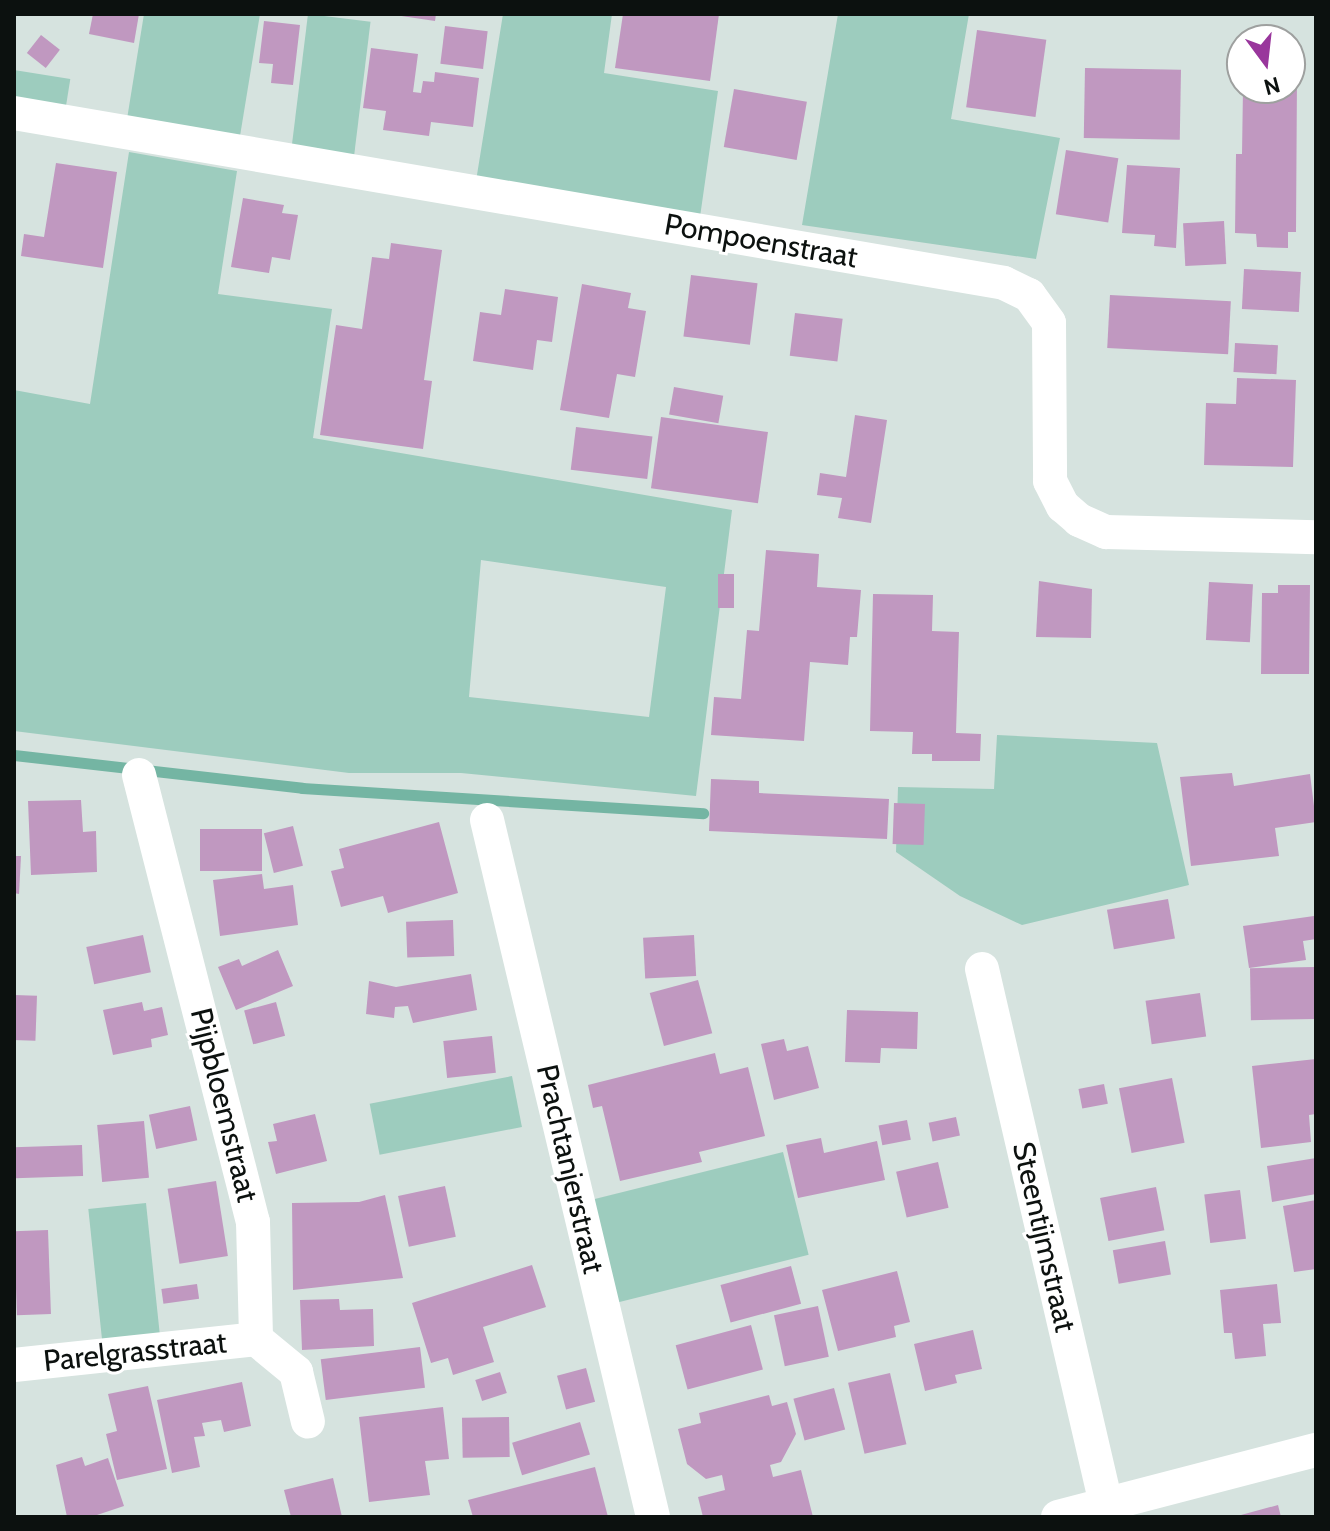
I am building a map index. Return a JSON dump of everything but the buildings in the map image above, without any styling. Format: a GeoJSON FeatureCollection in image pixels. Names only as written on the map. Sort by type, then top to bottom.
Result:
{"type":"FeatureCollection","features":[{"type":"Feature","properties":{"kind":"street","name":"Pompoenstraat"},"geometry":{"type":"LineString","coordinates":[[14,113],[1004,283],[1029,295],[1049,323],[1053,343],[1050,481],[1063,506],[1079,520],[1106,532],[1316,537]]}},
{"type":"Feature","properties":{"kind":"street","name":"Pijpbloemstraat"},"geometry":{"type":"LineString","coordinates":[[139,775],[253,1222],[256,1339]]}},
{"type":"Feature","properties":{"kind":"street","name":"Prachtanjerstraat"},"geometry":{"type":"LineString","coordinates":[[487,820],[653,1517]]}},
{"type":"Feature","properties":{"kind":"street","name":"Steentijmstraat"},"geometry":{"type":"LineString","coordinates":[[982,969],[1107,1511]]}},
{"type":"Feature","properties":{"kind":"street","name":"Parelgrasstraat"},"geometry":{"type":"LineString","coordinates":[[14,1365],[256,1339]]}},
{"type":"Feature","properties":{"kind":"street"},"geometry":{"type":"LineString","coordinates":[[256,1339],[296,1372],[308,1422]]}},
{"type":"Feature","properties":{"kind":"street"},"geometry":{"type":"LineString","coordinates":[[1058,1517],[1107,1511],[1316,1450]]}},
{"type":"Feature","properties":{"kind":"green space"},"geometry":{"type":"Polygon","coordinates":[[[144,14],[260,14],[240,136],[127,119],[144,14]]]}},
{"type":"Feature","properties":{"kind":"green space"},"geometry":{"type":"Polygon","coordinates":[[[308,14],[371,22],[354,155],[292,147],[308,14]]]}},
{"type":"Feature","properties":{"kind":"green space"},"geometry":{"type":"Polygon","coordinates":[[[503,14],[612,14],[604,73],[718,91],[700,217],[476,181],[503,14]]]}},
{"type":"Feature","properties":{"kind":"green space"},"geometry":{"type":"Polygon","coordinates":[[[838,14],[969,14],[951,119],[1060,138],[1036,259],[802,225],[838,14]]]}},
{"type":"Feature","properties":{"kind":"green space"},"geometry":{"type":"Polygon","coordinates":[[[14,70],[70,79],[66,106],[14,97],[14,70]]]}},
{"type":"Feature","properties":{"kind":"green space"},"geometry":{"type":"Polygon","coordinates":[[[129,152],[237,171],[218,294],[332,309],[313,438],[732,510],[696,796],[461,773],[349,773],[14,731],[14,390],[90,404],[129,152]],[[481,560],[469,697],[649,717],[666,587],[481,560]]]}},
{"type":"Feature","properties":{"kind":"green space"},"geometry":{"type":"Polygon","coordinates":[[[997,735],[1157,743],[1189,885],[1022,925],[960,896],[896,852],[898,787],[994,789],[997,735]]]}},
{"type":"Feature","properties":{"kind":"green space"},"geometry":{"type":"Polygon","coordinates":[[[512,1076],[522,1127],[380,1155],[370,1104],[512,1076]]]}},
{"type":"Feature","properties":{"kind":"green space"},"geometry":{"type":"Polygon","coordinates":[[[783,1152],[809,1255],[618,1302],[593,1199],[783,1152]]]}},
{"type":"Feature","properties":{"kind":"green space"},"geometry":{"type":"Polygon","coordinates":[[[146,1203],[160,1333],[102,1339],[88,1209],[146,1203]]]}},
{"type":"Feature","properties":{"kind":"waterway"},"geometry":{"type":"LineString","coordinates":[[14,755],[302,788],[703,813]]}}]}
